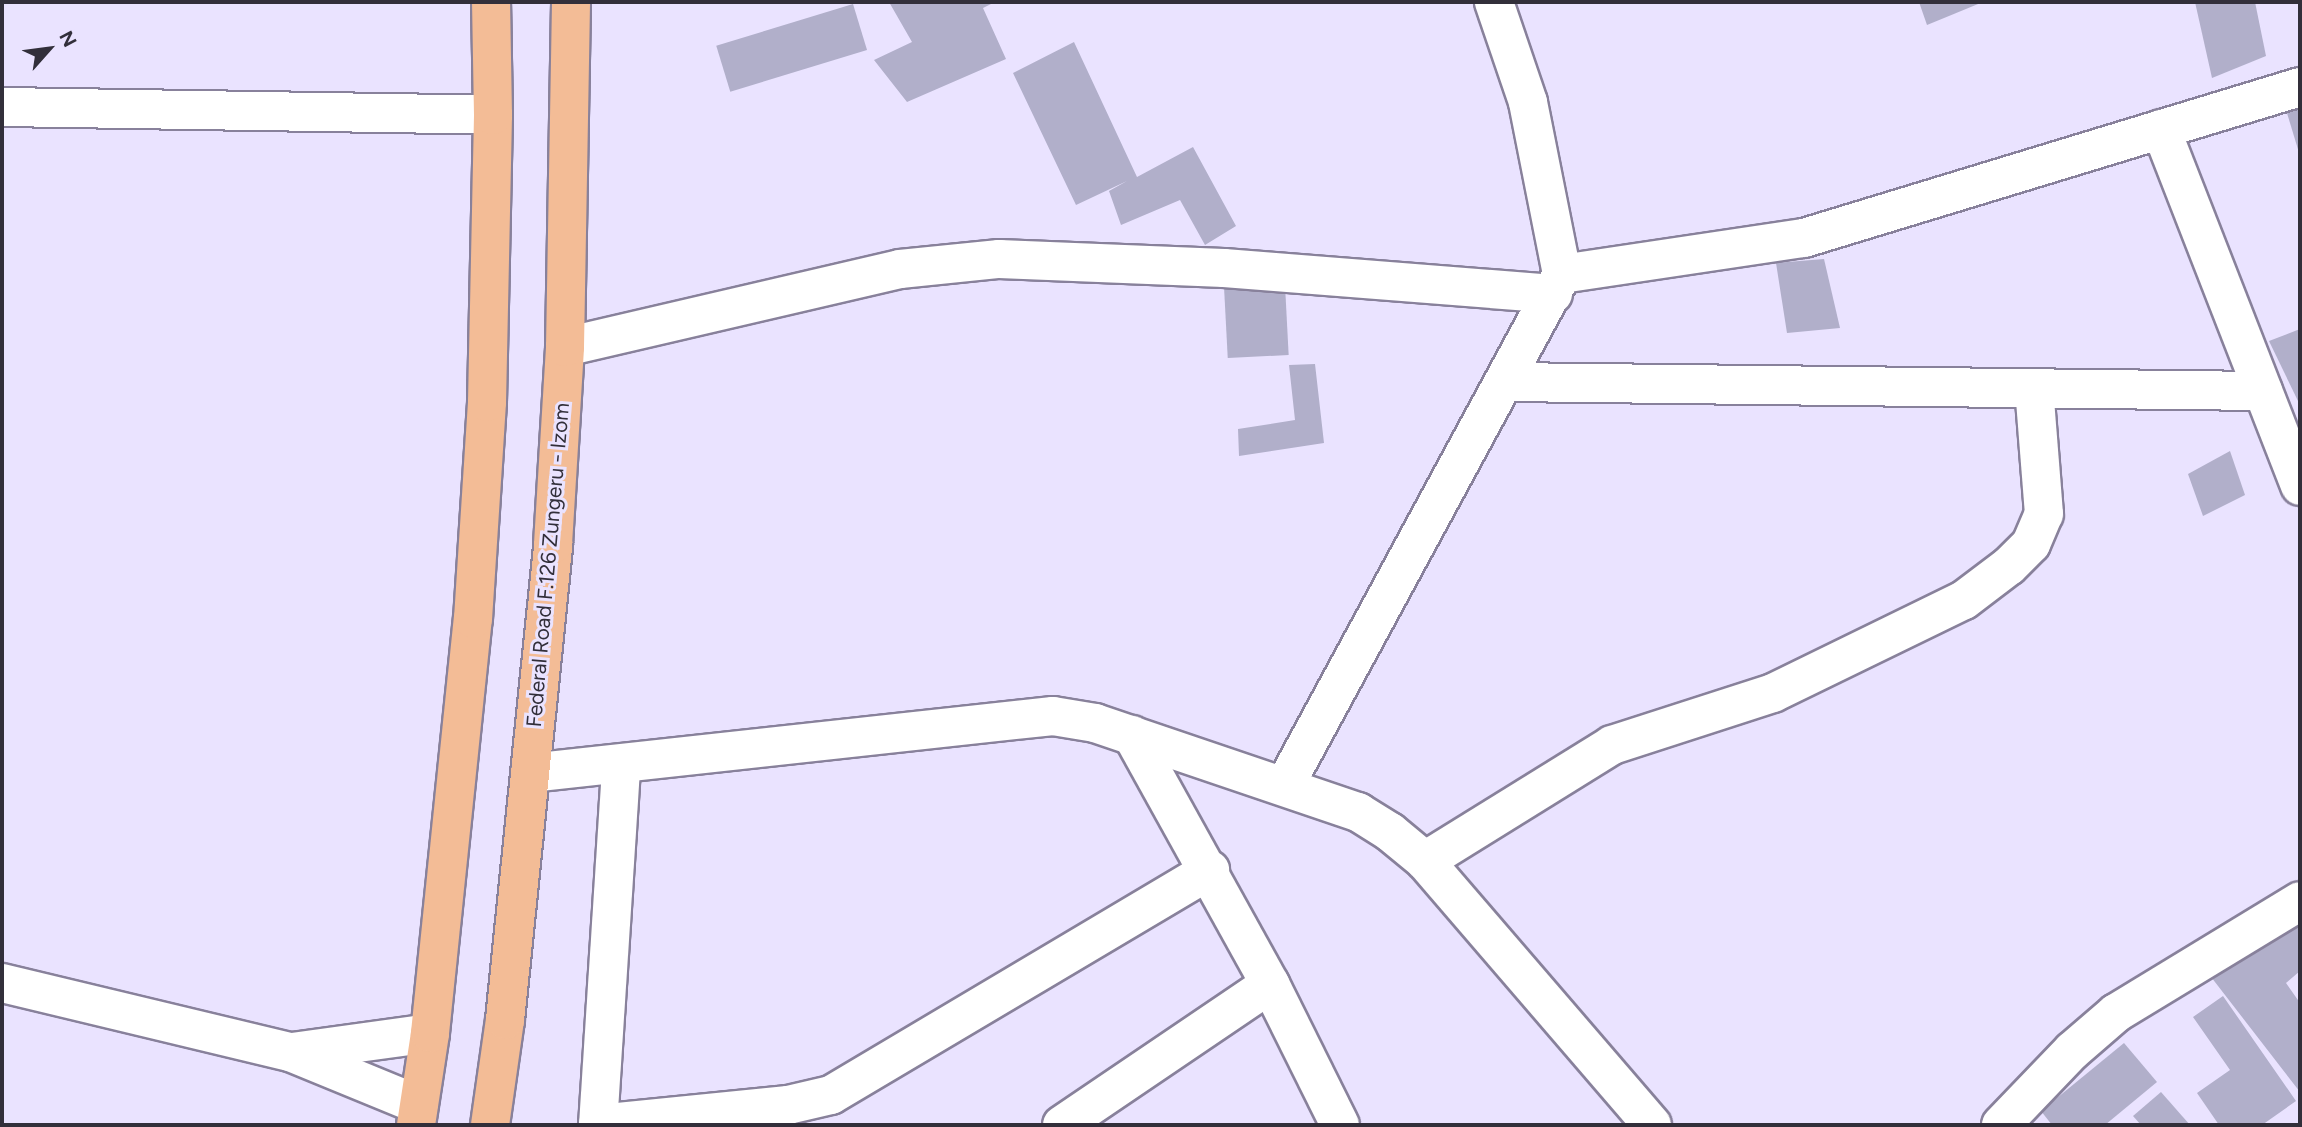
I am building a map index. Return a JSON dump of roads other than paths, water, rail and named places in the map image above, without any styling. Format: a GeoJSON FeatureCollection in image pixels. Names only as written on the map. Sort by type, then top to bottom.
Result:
{"type":"FeatureCollection","features":[{"type":"Feature","properties":{"kind":"main road"},"geometry":{"type":"LineString","coordinates":[[418,1115],[430,1033],[473,619],[487,402],[493,115],[491,2]]}},
{"type":"Feature","properties":{"kind":"main road","name":"Federal Road F.126 Zungeru - Izom"},"geometry":{"type":"LineString","coordinates":[[490,1125],[505,1020],[553,544],[565,347],[571,2]]}},
{"type":"Feature","properties":{"kind":"street"},"geometry":{"type":"LineString","coordinates":[[1285,785],[1557,284],[1528,102],[1494,2]]}},
{"type":"Feature","properties":{"kind":"street"},"geometry":{"type":"LineString","coordinates":[[565,347],[900,269],[999,259],[1557,284],[1804,238],[2300,87]]}},
{"type":"Feature","properties":{"kind":"street"},"geometry":{"type":"LineString","coordinates":[[2,107],[493,115]]}},
{"type":"Feature","properties":{"kind":"street"},"geometry":{"type":"LineString","coordinates":[[2161,129],[2300,486]]}},
{"type":"Feature","properties":{"kind":"street"},"geometry":{"type":"LineString","coordinates":[[1505,382],[2263,391]]}},
{"type":"Feature","properties":{"kind":"street"},"geometry":{"type":"LineString","coordinates":[[1425,861],[1612,745],[1773,692],[1964,600],[2009,566],[2031,544],[2044,513],[2034,388]]}},
{"type":"Feature","properties":{"kind":"street"},"geometry":{"type":"LineString","coordinates":[[530,773],[1053,716],[1095,723],[1359,812],[1390,832],[1425,861],[1651,1125]]}},
{"type":"Feature","properties":{"kind":"street"},"geometry":{"type":"LineString","coordinates":[[1132,735],[1210,870],[1340,1125]]}},
{"type":"Feature","properties":{"kind":"street"},"geometry":{"type":"LineString","coordinates":[[621,765],[598,1125],[788,1105],[831,1095],[1210,870]]}},
{"type":"Feature","properties":{"kind":"street"},"geometry":{"type":"LineString","coordinates":[[2001,1125],[2073,1051],[2116,1013],[2300,901]]}},
{"type":"Feature","properties":{"kind":"street"},"geometry":{"type":"LineString","coordinates":[[2,983],[290,1052],[418,1115]]}},
{"type":"Feature","properties":{"kind":"street"},"geometry":{"type":"LineString","coordinates":[[1062,1125],[1270,984]]}},
{"type":"Feature","properties":{"kind":"street"},"geometry":{"type":"LineString","coordinates":[[290,1052],[430,1033]]}}]}
